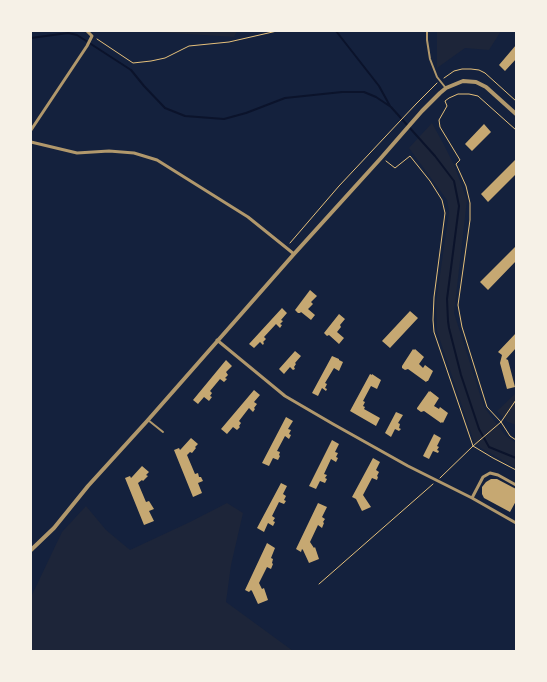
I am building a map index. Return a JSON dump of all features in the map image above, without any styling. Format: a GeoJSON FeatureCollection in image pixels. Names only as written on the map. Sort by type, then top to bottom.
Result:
{"type":"FeatureCollection","features":[{"type":"Feature","properties":{"kind":"street"},"geometry":{"type":"LineString","coordinates":[[31,130],[88,45],[92,37],[88,31]]}},
{"type":"Feature","properties":{"kind":"street"},"geometry":{"type":"LineString","coordinates":[[31,550],[54,528],[88,486],[422,111],[446,88],[462,81],[476,82],[486,87],[516,114]]}},
{"type":"Feature","properties":{"kind":"street"},"geometry":{"type":"LineString","coordinates":[[31,142],[77,153],[109,150],[134,153],[157,160],[248,217],[294,254]]}},
{"type":"Feature","properties":{"kind":"street"},"geometry":{"type":"LineString","coordinates":[[217,340],[285,396],[516,524]]}},
{"type":"Feature","properties":{"kind":"street"},"geometry":{"type":"LineString","coordinates":[[472,498],[483,477],[490,473],[498,475],[516,485]]}},
{"type":"Feature","properties":{"kind":"lane"},"geometry":{"type":"LineString","coordinates":[[428,31],[427,40],[430,59],[437,77],[446,88]]}},
{"type":"Feature","properties":{"kind":"lane"},"geometry":{"type":"LineString","coordinates":[[148,420],[162,432]]}},
{"type":"Feature","properties":{"kind":"path"},"geometry":{"type":"LineString","coordinates":[[92,37],[133,63],[165,58],[189,46],[229,42],[277,31]]}},
{"type":"Feature","properties":{"kind":"path"},"geometry":{"type":"LineString","coordinates":[[290,242],[339,186],[437,83]]}},
{"type":"Feature","properties":{"kind":"path"},"geometry":{"type":"LineString","coordinates":[[516,130],[478,96],[469,94],[458,94],[445,101],[447,106],[439,120],[440,127],[460,160],[456,164],[466,186],[470,203],[470,220],[458,305],[462,327],[486,407],[501,422],[510,436],[516,440]]}},
{"type":"Feature","properties":{"kind":"path"},"geometry":{"type":"LineString","coordinates":[[381,158],[395,168],[410,156],[430,180],[442,200],[445,213],[434,297],[434,332],[474,446],[516,470]]}},
{"type":"Feature","properties":{"kind":"path"},"geometry":{"type":"LineString","coordinates":[[319,584],[495,428],[516,400]]}},
{"type":"Feature","properties":{"kind":"shaded area"},"geometry":{"type":"Polygon","coordinates":[[[141,31],[237,31],[234,37],[141,31]]]}},
{"type":"Feature","properties":{"kind":"shaded area"},"geometry":{"type":"Polygon","coordinates":[[[437,31],[501,31],[489,50],[465,48],[437,68],[437,31]]]}},
{"type":"Feature","properties":{"kind":"shaded area"},"geometry":{"type":"Polygon","coordinates":[[[432,123],[454,165],[467,200],[454,313],[484,407],[506,436],[516,443],[516,468],[474,442],[437,331],[436,303],[449,212],[447,200],[409,148],[432,123]]]}},
{"type":"Feature","properties":{"kind":"shaded area"},"geometry":{"type":"Polygon","coordinates":[[[516,393],[516,425],[508,422],[497,411],[516,393]]]}},
{"type":"Feature","properties":{"kind":"shaded area"},"geometry":{"type":"Polygon","coordinates":[[[227,503],[243,513],[231,565],[226,602],[293,651],[31,651],[31,597],[62,532],[86,506],[106,530],[130,550],[227,503]]]}},
{"type":"Feature","properties":{"kind":"building"},"geometry":{"type":"Polygon","coordinates":[[[516,45],[516,59],[505,71],[499,65],[516,45]]]}},
{"type":"Feature","properties":{"kind":"building"},"geometry":{"type":"Polygon","coordinates":[[[484,124],[491,132],[472,151],[465,144],[484,124]]]}},
{"type":"Feature","properties":{"kind":"building"},"geometry":{"type":"Polygon","coordinates":[[[516,159],[516,174],[488,202],[481,194],[516,159]]]}},
{"type":"Feature","properties":{"kind":"building"},"geometry":{"type":"Polygon","coordinates":[[[516,246],[516,261],[488,290],[480,282],[516,246]]]}},
{"type":"Feature","properties":{"kind":"building"},"geometry":{"type":"Polygon","coordinates":[[[310,290],[317,296],[311,302],[313,304],[308,309],[315,315],[311,320],[295,310],[310,290]]]}},
{"type":"Feature","properties":{"kind":"building"},"geometry":{"type":"Polygon","coordinates":[[[282,308],[287,313],[281,320],[283,321],[280,324],[282,325],[280,328],[276,324],[264,337],[266,339],[263,345],[260,342],[254,348],[249,344],[282,308]]]}},
{"type":"Feature","properties":{"kind":"building"},"geometry":{"type":"Polygon","coordinates":[[[410,311],[418,318],[390,348],[382,341],[410,311]]]}},
{"type":"Feature","properties":{"kind":"building"},"geometry":{"type":"Polygon","coordinates":[[[339,314],[345,319],[337,332],[344,338],[339,344],[324,333],[339,314]]]}},
{"type":"Feature","properties":{"kind":"building"},"geometry":{"type":"Polygon","coordinates":[[[516,333],[516,348],[506,359],[508,360],[515,387],[507,389],[500,363],[502,355],[498,352],[516,333]]]}},
{"type":"Feature","properties":{"kind":"building"},"geometry":{"type":"Polygon","coordinates":[[[413,349],[424,357],[419,364],[423,368],[425,365],[433,371],[426,382],[408,369],[402,368],[413,349]]]}},
{"type":"Feature","properties":{"kind":"building"},"geometry":{"type":"Polygon","coordinates":[[[295,351],[301,356],[295,363],[295,369],[293,370],[290,367],[284,374],[279,369],[295,351]]]}},
{"type":"Feature","properties":{"kind":"building"},"geometry":{"type":"Polygon","coordinates":[[[332,356],[343,362],[339,371],[334,368],[325,383],[327,384],[326,391],[322,388],[318,396],[312,393],[332,356]]]}},
{"type":"Feature","properties":{"kind":"building"},"geometry":{"type":"Polygon","coordinates":[[[226,360],[232,366],[226,372],[228,375],[225,378],[227,379],[224,382],[220,379],[210,391],[212,393],[210,396],[212,397],[209,401],[204,397],[198,404],[193,400],[226,360]]]}},
{"type":"Feature","properties":{"kind":"building"},"geometry":{"type":"Polygon","coordinates":[[[370,374],[381,380],[377,389],[371,386],[363,401],[365,402],[363,406],[365,407],[364,409],[380,418],[376,426],[350,411],[370,374]]]}},
{"type":"Feature","properties":{"kind":"building"},"geometry":{"type":"Polygon","coordinates":[[[254,390],[260,395],[254,402],[257,404],[255,409],[253,412],[249,408],[239,421],[241,423],[240,427],[237,430],[233,427],[227,434],[221,429],[254,390]]]}},
{"type":"Feature","properties":{"kind":"building"},"geometry":{"type":"Polygon","coordinates":[[[429,391],[439,398],[434,406],[439,409],[440,407],[448,413],[443,423],[424,411],[421,412],[417,409],[429,391]]]}},
{"type":"Feature","properties":{"kind":"building"},"geometry":{"type":"Polygon","coordinates":[[[396,412],[403,415],[398,423],[401,429],[399,431],[395,429],[391,437],[385,433],[396,412]]]}},
{"type":"Feature","properties":{"kind":"building"},"geometry":{"type":"Polygon","coordinates":[[[286,417],[293,421],[288,429],[291,430],[289,439],[285,436],[277,451],[280,452],[278,460],[273,458],[269,466],[262,463],[286,417]]]}},
{"type":"Feature","properties":{"kind":"building"},"geometry":{"type":"Polygon","coordinates":[[[434,434],[441,438],[437,446],[439,451],[438,453],[433,451],[429,459],[423,456],[434,434]]]}},
{"type":"Feature","properties":{"kind":"building"},"geometry":{"type":"Polygon","coordinates":[[[191,438],[198,444],[192,453],[190,452],[187,455],[195,474],[198,473],[203,481],[198,483],[202,493],[193,497],[174,450],[179,448],[180,450],[191,438]]]}},
{"type":"Feature","properties":{"kind":"building"},"geometry":{"type":"Polygon","coordinates":[[[332,440],[339,444],[335,452],[338,453],[336,457],[338,458],[336,462],[331,459],[324,474],[327,475],[325,483],[320,481],[316,489],[309,486],[332,440]]]}},
{"type":"Feature","properties":{"kind":"building"},"geometry":{"type":"Polygon","coordinates":[[[373,458],[380,462],[376,470],[379,472],[378,477],[377,480],[372,478],[363,495],[371,507],[362,511],[356,499],[352,497],[373,458]]]}},
{"type":"Feature","properties":{"kind":"building"},"geometry":{"type":"Polygon","coordinates":[[[142,466],[149,472],[143,481],[138,483],[146,502],[149,501],[154,509],[149,511],[154,521],[144,525],[125,478],[130,476],[131,478],[142,466]]]}},
{"type":"Feature","properties":{"kind":"building"},"geometry":{"type":"Polygon","coordinates":[[[491,479],[497,479],[516,489],[516,501],[510,512],[484,498],[482,487],[491,479]]]}},
{"type":"Feature","properties":{"kind":"building"},"geometry":{"type":"Polygon","coordinates":[[[281,483],[287,486],[283,494],[286,496],[284,500],[286,501],[284,504],[279,502],[272,516],[275,518],[273,526],[268,523],[264,532],[257,528],[281,483]]]}},
{"type":"Feature","properties":{"kind":"building"},"geometry":{"type":"Polygon","coordinates":[[[318,503],[327,507],[322,517],[325,519],[322,528],[318,525],[310,542],[315,547],[319,559],[309,563],[303,550],[301,552],[296,549],[318,503]]]}},
{"type":"Feature","properties":{"kind":"building"},"geometry":{"type":"Polygon","coordinates":[[[267,543],[275,548],[271,558],[273,559],[273,564],[271,569],[267,567],[259,583],[262,589],[264,588],[268,600],[258,604],[252,591],[245,590],[267,543]]]}},
{"type":"Feature","properties":{"kind":"waterway"},"geometry":{"type":"LineString","coordinates":[[336,31],[379,86],[390,106]]}},
{"type":"Feature","properties":{"kind":"waterway"},"geometry":{"type":"LineString","coordinates":[[31,38],[68,33],[77,35],[131,70],[165,108],[185,116],[224,119],[285,98],[342,92],[364,92],[391,107],[435,156],[454,181],[459,206],[447,299],[449,328],[461,375],[479,429],[489,447],[516,458]]}}]}
